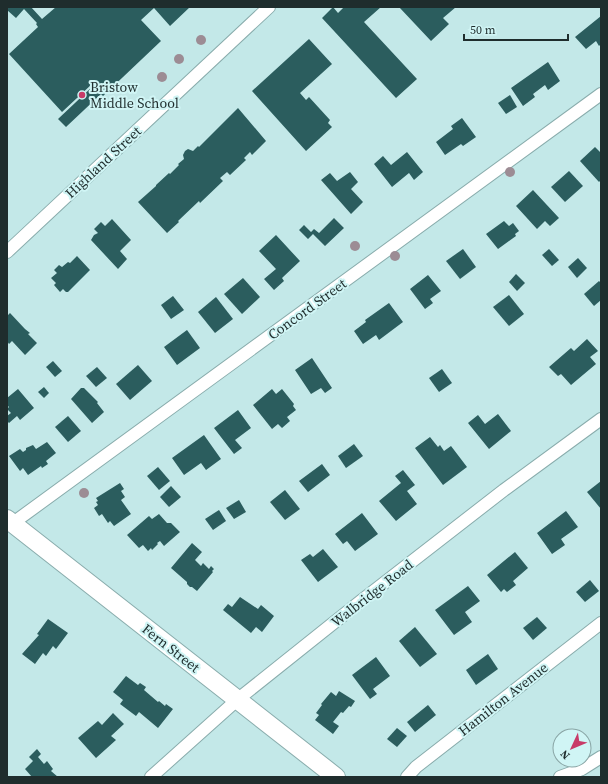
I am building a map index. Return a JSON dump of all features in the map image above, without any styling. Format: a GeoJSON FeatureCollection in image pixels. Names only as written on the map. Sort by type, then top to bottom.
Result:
{"type":"FeatureCollection","features":[{"type":"Feature","properties":{"kind":"street","name":"Highland Street"},"geometry":{"type":"LineString","coordinates":[[7,252],[269,7]]}},
{"type":"Feature","properties":{"kind":"street","name":"Concord Street"},"geometry":{"type":"LineString","coordinates":[[10,521],[601,94]]}},
{"type":"Feature","properties":{"kind":"street","name":"Walbridge Road"},"geometry":{"type":"LineString","coordinates":[[151,777],[237,700],[380,586],[504,490],[601,419]]}},
{"type":"Feature","properties":{"kind":"street","name":"Fern Street"},"geometry":{"type":"LineString","coordinates":[[10,521],[336,777]]}},
{"type":"Feature","properties":{"kind":"street","name":"Hamilton Avenue"},"geometry":{"type":"LineString","coordinates":[[407,777],[416,767],[601,623]]}},
{"type":"Feature","properties":{"kind":"street"},"geometry":{"type":"LineString","coordinates":[[560,777],[582,769],[601,758]]}},
{"type":"Feature","properties":{"kind":"building"},"geometry":{"type":"Polygon","coordinates":[[[7,7],[31,7],[42,19],[56,7],[190,7],[170,26],[154,8],[141,20],[161,41],[103,96],[101,94],[66,127],[58,119],[93,86],[92,84],[62,112],[9,54],[38,27],[36,24],[37,23],[24,9],[16,18],[7,10],[7,7]]]}},
{"type":"Feature","properties":{"kind":"building"},"geometry":{"type":"Polygon","coordinates":[[[333,7],[338,13],[344,7],[381,7],[364,22],[417,79],[396,98],[322,18],[333,7]]]}},
{"type":"Feature","properties":{"kind":"building"},"geometry":{"type":"Polygon","coordinates":[[[399,7],[456,7],[443,18],[449,24],[431,41],[399,7]]]}},
{"type":"Feature","properties":{"kind":"building"},"geometry":{"type":"Polygon","coordinates":[[[601,16],[601,44],[599,46],[596,41],[586,49],[575,37],[601,16]]]}},
{"type":"Feature","properties":{"kind":"building"},"geometry":{"type":"Polygon","coordinates":[[[309,39],[332,64],[300,93],[306,100],[309,97],[330,120],[328,123],[332,127],[306,151],[252,91],[309,39]]]}},
{"type":"Feature","properties":{"kind":"building"},"geometry":{"type":"Polygon","coordinates":[[[548,62],[560,81],[548,90],[545,85],[533,94],[535,97],[523,106],[511,88],[548,62]]]}},
{"type":"Feature","properties":{"kind":"building"},"geometry":{"type":"Polygon","coordinates":[[[510,95],[517,107],[506,114],[498,103],[510,95]]]}},
{"type":"Feature","properties":{"kind":"building"},"geometry":{"type":"Polygon","coordinates":[[[238,108],[266,141],[252,155],[250,152],[244,158],[246,160],[230,175],[227,172],[220,178],[223,181],[200,203],[199,201],[167,233],[138,202],[179,165],[178,164],[184,159],[183,155],[185,151],[188,149],[193,151],[198,146],[199,147],[238,108]]]}},
{"type":"Feature","properties":{"kind":"building"},"geometry":{"type":"Polygon","coordinates":[[[462,118],[476,137],[463,146],[461,144],[445,155],[436,142],[453,129],[451,126],[462,118]]]}},
{"type":"Feature","properties":{"kind":"building"},"geometry":{"type":"Polygon","coordinates":[[[595,147],[601,153],[601,180],[599,182],[580,161],[595,147]]]}},
{"type":"Feature","properties":{"kind":"building"},"geometry":{"type":"Polygon","coordinates":[[[407,152],[423,172],[414,180],[409,173],[392,187],[374,164],[383,156],[391,165],[407,152]]]}},
{"type":"Feature","properties":{"kind":"building"},"geometry":{"type":"Polygon","coordinates":[[[569,171],[583,186],[565,202],[551,187],[569,171]]]}},
{"type":"Feature","properties":{"kind":"building"},"geometry":{"type":"Polygon","coordinates":[[[350,172],[358,182],[351,189],[363,202],[351,214],[321,180],[330,173],[337,181],[350,172]]]}},
{"type":"Feature","properties":{"kind":"building"},"geometry":{"type":"Polygon","coordinates":[[[533,190],[559,218],[550,226],[545,221],[537,229],[516,206],[533,190]]]}},
{"type":"Feature","properties":{"kind":"building"},"geometry":{"type":"Polygon","coordinates":[[[334,218],[344,228],[325,246],[313,234],[308,239],[299,230],[304,225],[311,232],[314,229],[319,233],[334,218]]]}},
{"type":"Feature","properties":{"kind":"building"},"geometry":{"type":"Polygon","coordinates":[[[112,219],[131,240],[120,251],[127,259],[118,269],[91,240],[94,235],[98,233],[94,229],[101,222],[105,226],[112,219]]]}},
{"type":"Feature","properties":{"kind":"building"},"geometry":{"type":"Polygon","coordinates":[[[504,221],[509,226],[513,223],[519,231],[515,234],[516,236],[498,249],[486,234],[504,221]]]}},
{"type":"Feature","properties":{"kind":"building"},"geometry":{"type":"Polygon","coordinates":[[[276,235],[300,261],[282,278],[284,281],[274,290],[264,279],[276,269],[259,251],[276,235]]]}},
{"type":"Feature","properties":{"kind":"building"},"geometry":{"type":"Polygon","coordinates":[[[463,249],[476,267],[460,279],[446,261],[463,249]]]}},
{"type":"Feature","properties":{"kind":"building"},"geometry":{"type":"Polygon","coordinates":[[[549,249],[559,260],[552,266],[542,255],[549,249]]]}},
{"type":"Feature","properties":{"kind":"building"},"geometry":{"type":"Polygon","coordinates":[[[77,256],[90,270],[68,292],[63,289],[60,292],[54,285],[56,283],[51,278],[57,273],[54,270],[59,265],[62,267],[68,262],[70,263],[77,256]]]}},
{"type":"Feature","properties":{"kind":"building"},"geometry":{"type":"Polygon","coordinates":[[[578,258],[587,268],[577,278],[568,267],[578,258]]]}},
{"type":"Feature","properties":{"kind":"building"},"geometry":{"type":"Polygon","coordinates":[[[516,274],[525,283],[517,291],[509,282],[516,274]]]}},
{"type":"Feature","properties":{"kind":"building"},"geometry":{"type":"Polygon","coordinates":[[[428,275],[441,291],[430,299],[433,303],[425,309],[410,289],[428,275]]]}},
{"type":"Feature","properties":{"kind":"building"},"geometry":{"type":"Polygon","coordinates":[[[243,278],[260,297],[242,314],[224,294],[243,278]]]}},
{"type":"Feature","properties":{"kind":"building"},"geometry":{"type":"Polygon","coordinates":[[[599,281],[601,283],[601,300],[594,306],[584,294],[599,281]]]}},
{"type":"Feature","properties":{"kind":"building"},"geometry":{"type":"Polygon","coordinates":[[[509,295],[524,314],[509,326],[493,307],[509,295]]]}},
{"type":"Feature","properties":{"kind":"building"},"geometry":{"type":"Polygon","coordinates":[[[173,296],[184,310],[171,319],[161,305],[173,296]]]}},
{"type":"Feature","properties":{"kind":"building"},"geometry":{"type":"Polygon","coordinates":[[[216,297],[233,319],[215,333],[198,312],[216,297]]]}},
{"type":"Feature","properties":{"kind":"building"},"geometry":{"type":"Polygon","coordinates":[[[389,303],[403,322],[379,340],[376,335],[363,344],[354,331],[366,322],[365,320],[389,303]]]}},
{"type":"Feature","properties":{"kind":"building"},"geometry":{"type":"Polygon","coordinates":[[[10,313],[30,333],[28,334],[37,343],[25,355],[12,341],[9,344],[7,341],[7,316],[10,313]]]}},
{"type":"Feature","properties":{"kind":"building"},"geometry":{"type":"Polygon","coordinates":[[[187,330],[200,348],[177,365],[164,347],[187,330]]]}},
{"type":"Feature","properties":{"kind":"building"},"geometry":{"type":"Polygon","coordinates":[[[587,339],[598,351],[590,357],[596,364],[571,385],[561,374],[558,376],[549,367],[571,348],[574,351],[587,339]]]}},
{"type":"Feature","properties":{"kind":"building"},"geometry":{"type":"Polygon","coordinates":[[[312,358],[332,388],[325,393],[321,388],[311,394],[295,370],[312,358]]]}},
{"type":"Feature","properties":{"kind":"building"},"geometry":{"type":"Polygon","coordinates":[[[53,361],[62,371],[55,377],[46,367],[53,361]]]}},
{"type":"Feature","properties":{"kind":"building"},"geometry":{"type":"Polygon","coordinates":[[[138,365],[152,381],[130,400],[116,384],[138,365]]]}},
{"type":"Feature","properties":{"kind":"building"},"geometry":{"type":"Polygon","coordinates":[[[97,367],[107,378],[96,387],[86,376],[97,367]]]}},
{"type":"Feature","properties":{"kind":"building"},"geometry":{"type":"Polygon","coordinates":[[[442,369],[452,383],[439,392],[429,378],[442,369]]]}},
{"type":"Feature","properties":{"kind":"building"},"geometry":{"type":"Polygon","coordinates":[[[44,387],[49,393],[44,398],[38,392],[44,387]]]}},
{"type":"Feature","properties":{"kind":"building"},"geometry":{"type":"Polygon","coordinates":[[[81,388],[84,388],[98,402],[97,403],[104,412],[92,423],[71,399],[81,388]]]}},
{"type":"Feature","properties":{"kind":"building"},"geometry":{"type":"Polygon","coordinates":[[[18,389],[34,408],[20,420],[17,416],[9,423],[7,421],[7,416],[11,413],[7,409],[9,407],[7,405],[7,398],[18,389]]]}},
{"type":"Feature","properties":{"kind":"building"},"geometry":{"type":"Polygon","coordinates":[[[272,389],[276,394],[282,389],[294,404],[293,406],[296,410],[287,417],[290,421],[282,428],[278,424],[272,429],[253,405],[272,389]]]}},
{"type":"Feature","properties":{"kind":"building"},"geometry":{"type":"Polygon","coordinates":[[[238,410],[251,428],[235,440],[242,448],[234,454],[214,428],[238,410]]]}},
{"type":"Feature","properties":{"kind":"building"},"geometry":{"type":"Polygon","coordinates":[[[498,414],[511,431],[489,449],[468,423],[478,415],[485,424],[498,414]]]}},
{"type":"Feature","properties":{"kind":"building"},"geometry":{"type":"Polygon","coordinates":[[[68,416],[81,431],[68,442],[55,427],[68,416]]]}},
{"type":"Feature","properties":{"kind":"building"},"geometry":{"type":"Polygon","coordinates":[[[204,435],[221,459],[206,470],[201,463],[184,475],[172,458],[204,435]]]}},
{"type":"Feature","properties":{"kind":"building"},"geometry":{"type":"Polygon","coordinates":[[[430,437],[438,447],[440,445],[444,451],[451,446],[467,467],[443,485],[415,448],[430,437]]]}},
{"type":"Feature","properties":{"kind":"building"},"geometry":{"type":"Polygon","coordinates":[[[47,442],[56,453],[46,461],[48,464],[42,468],[41,466],[28,475],[23,468],[20,471],[9,456],[20,449],[23,452],[26,448],[33,445],[36,449],[47,442]]]}},
{"type":"Feature","properties":{"kind":"building"},"geometry":{"type":"Polygon","coordinates":[[[354,444],[363,456],[346,468],[338,456],[354,444]]]}},
{"type":"Feature","properties":{"kind":"building"},"geometry":{"type":"Polygon","coordinates":[[[322,464],[330,475],[308,492],[299,481],[322,464]]]}},
{"type":"Feature","properties":{"kind":"building"},"geometry":{"type":"Polygon","coordinates":[[[158,467],[170,481],[159,490],[147,476],[158,467]]]}},
{"type":"Feature","properties":{"kind":"building"},"geometry":{"type":"Polygon","coordinates":[[[403,470],[415,485],[407,491],[417,504],[396,521],[379,501],[401,483],[395,476],[403,470]]]}},
{"type":"Feature","properties":{"kind":"building"},"geometry":{"type":"Polygon","coordinates":[[[601,481],[601,509],[587,492],[601,481]]]}},
{"type":"Feature","properties":{"kind":"building"},"geometry":{"type":"Polygon","coordinates":[[[120,483],[124,489],[121,491],[125,497],[121,500],[131,514],[114,526],[110,521],[108,523],[102,514],[99,516],[94,508],[98,505],[96,498],[120,483]]]}},
{"type":"Feature","properties":{"kind":"building"},"geometry":{"type":"Polygon","coordinates":[[[171,486],[181,497],[169,507],[160,497],[171,486]]]}},
{"type":"Feature","properties":{"kind":"building"},"geometry":{"type":"Polygon","coordinates":[[[285,490],[300,509],[285,520],[270,502],[285,490]]]}},
{"type":"Feature","properties":{"kind":"building"},"geometry":{"type":"Polygon","coordinates":[[[239,500],[246,512],[234,519],[226,508],[239,500]]]}},
{"type":"Feature","properties":{"kind":"building"},"geometry":{"type":"Polygon","coordinates":[[[219,510],[226,521],[213,530],[205,519],[219,510]]]}},
{"type":"Feature","properties":{"kind":"building"},"geometry":{"type":"Polygon","coordinates":[[[566,511],[578,527],[561,539],[565,545],[552,554],[537,533],[566,511]]]}},
{"type":"Feature","properties":{"kind":"building"},"geometry":{"type":"Polygon","coordinates":[[[362,513],[378,534],[355,551],[347,541],[343,544],[335,534],[362,513]]]}},
{"type":"Feature","properties":{"kind":"building"},"geometry":{"type":"Polygon","coordinates":[[[159,514],[167,523],[171,523],[180,532],[164,546],[160,541],[152,550],[151,548],[148,551],[143,545],[139,548],[127,535],[149,516],[152,519],[159,514]]]}},
{"type":"Feature","properties":{"kind":"building"},"geometry":{"type":"Polygon","coordinates":[[[192,543],[202,552],[195,560],[201,566],[203,563],[209,569],[211,566],[214,569],[197,591],[190,587],[187,582],[171,568],[192,543]]]}},
{"type":"Feature","properties":{"kind":"building"},"geometry":{"type":"Polygon","coordinates":[[[323,549],[338,567],[318,582],[301,560],[310,554],[313,557],[323,549]]]}},
{"type":"Feature","properties":{"kind":"building"},"geometry":{"type":"Polygon","coordinates":[[[515,552],[528,568],[513,581],[516,585],[507,592],[504,589],[501,592],[487,575],[515,552]]]}},
{"type":"Feature","properties":{"kind":"building"},"geometry":{"type":"Polygon","coordinates":[[[590,580],[599,591],[585,602],[576,592],[590,580]]]}},
{"type":"Feature","properties":{"kind":"building"},"geometry":{"type":"Polygon","coordinates":[[[468,586],[480,601],[465,612],[472,622],[454,635],[435,610],[468,586]]]}},
{"type":"Feature","properties":{"kind":"building"},"geometry":{"type":"Polygon","coordinates":[[[240,597],[258,609],[261,605],[274,616],[262,632],[256,627],[251,633],[223,610],[228,604],[232,607],[240,597]]]}},
{"type":"Feature","properties":{"kind":"building"},"geometry":{"type":"Polygon","coordinates":[[[537,617],[547,628],[533,640],[523,628],[537,617]]]}},
{"type":"Feature","properties":{"kind":"building"},"geometry":{"type":"Polygon","coordinates":[[[48,619],[68,633],[56,649],[53,646],[46,656],[43,653],[35,664],[22,654],[39,635],[37,634],[48,619]]]}},
{"type":"Feature","properties":{"kind":"building"},"geometry":{"type":"Polygon","coordinates":[[[415,627],[437,654],[420,667],[399,641],[415,627]]]}},
{"type":"Feature","properties":{"kind":"building"},"geometry":{"type":"Polygon","coordinates":[[[488,654],[498,669],[476,685],[466,670],[488,654]]]}},
{"type":"Feature","properties":{"kind":"building"},"geometry":{"type":"Polygon","coordinates":[[[376,657],[390,676],[373,689],[377,694],[370,699],[352,675],[376,657]]]}},
{"type":"Feature","properties":{"kind":"building"},"geometry":{"type":"Polygon","coordinates":[[[126,676],[138,685],[140,683],[146,687],[144,690],[158,702],[159,701],[165,706],[166,704],[173,709],[158,728],[139,712],[136,716],[120,704],[123,700],[113,692],[126,676]]]}},
{"type":"Feature","properties":{"kind":"building"},"geometry":{"type":"Polygon","coordinates":[[[339,691],[355,701],[351,707],[349,706],[343,713],[341,712],[333,722],[339,726],[333,734],[315,720],[319,715],[316,713],[322,705],[321,704],[331,692],[336,696],[339,691]]]}},
{"type":"Feature","properties":{"kind":"building"},"geometry":{"type":"Polygon","coordinates":[[[428,705],[436,715],[415,732],[407,722],[428,705]]]}},
{"type":"Feature","properties":{"kind":"building"},"geometry":{"type":"Polygon","coordinates":[[[113,713],[124,724],[111,736],[116,740],[96,758],[78,738],[98,721],[102,725],[113,713]]]}},
{"type":"Feature","properties":{"kind":"building"},"geometry":{"type":"Polygon","coordinates":[[[397,728],[407,736],[397,747],[387,739],[397,728]]]}},
{"type":"Feature","properties":{"kind":"building"},"geometry":{"type":"Polygon","coordinates":[[[37,749],[41,754],[38,757],[44,764],[47,761],[53,769],[51,771],[58,777],[32,777],[25,769],[33,761],[29,757],[37,749]]]}},
{"type":"Feature","properties":{"kind":"place","name":"Bristow Middle School"},"geometry":{"type":"Point","coordinates":[82,95]}}]}
